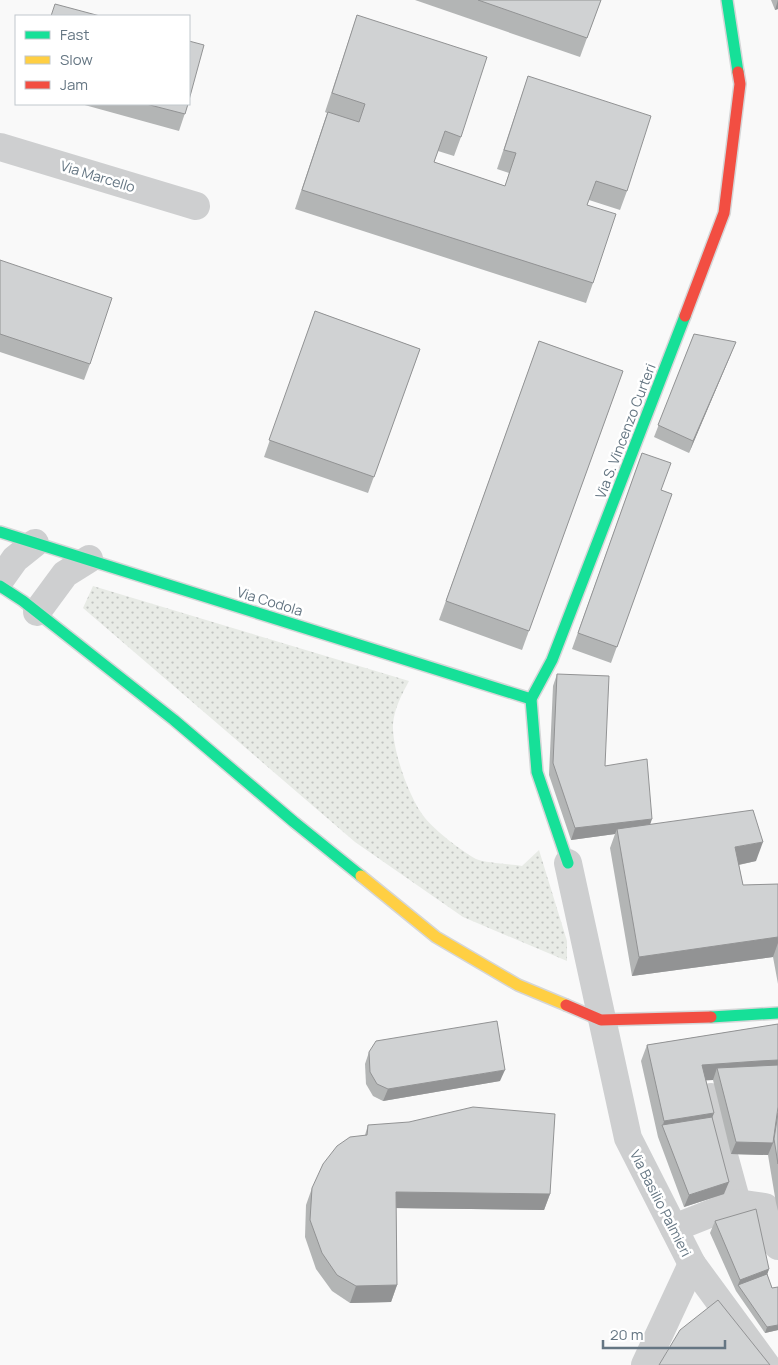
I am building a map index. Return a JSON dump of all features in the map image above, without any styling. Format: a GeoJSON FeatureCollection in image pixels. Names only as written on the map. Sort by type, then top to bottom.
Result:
{"type":"FeatureCollection","features":[{"type":"Feature","properties":{"kind":"street","name":"Via S. Vincenzo Curteri"},"geometry":{"type":"LineString","coordinates":[[531,699],[556,651],[724,213],[740,84],[727,0]]}},
{"type":"Feature","properties":{"kind":"street","name":"Via Marcello"},"geometry":{"type":"LineString","coordinates":[[0,146],[196,206]]}},
{"type":"Feature","properties":{"kind":"street","name":"Via Codola"},"geometry":{"type":"LineString","coordinates":[[0,532],[531,699]]}},
{"type":"Feature","properties":{"kind":"street"},"geometry":{"type":"LineString","coordinates":[[0,580],[15,559],[35,543]]}},
{"type":"Feature","properties":{"kind":"street"},"geometry":{"type":"LineString","coordinates":[[37,612],[65,574],[89,560]]}},
{"type":"Feature","properties":{"kind":"street"},"geometry":{"type":"LineString","coordinates":[[0,586],[37,612],[174,720],[287,816],[436,937],[518,985],[602,1020],[686,1019],[778,1013]]}},
{"type":"Feature","properties":{"kind":"street"},"geometry":{"type":"LineString","coordinates":[[531,699],[536,772],[568,863]]}},
{"type":"Feature","properties":{"kind":"street","name":"Via Basilio Palmieri"},"geometry":{"type":"LineString","coordinates":[[568,863],[628,1138],[692,1264],[766,1365]]}},
{"type":"Feature","properties":{"kind":"street"},"geometry":{"type":"LineString","coordinates":[[711,1097],[720,1141],[737,1203]]}},
{"type":"Feature","properties":{"kind":"street"},"geometry":{"type":"LineString","coordinates":[[674,1228],[737,1203],[765,1207],[778,1246]]}},
{"type":"Feature","properties":{"kind":"street"},"geometry":{"type":"LineString","coordinates":[[645,1365],[692,1264]]}},
{"type":"Feature","properties":{"kind":"shaded area"},"geometry":{"type":"Polygon","coordinates":[[[93,586],[409,681],[395,713],[393,735],[398,760],[413,799],[425,818],[442,835],[476,859],[522,866],[539,850],[567,941],[567,961],[463,917],[355,842],[83,608],[93,586]]]}},
{"type":"Feature","properties":{"kind":"building"},"geometry":{"type":"Polygon","coordinates":[[[478,0],[601,0],[587,38],[478,0]]]}},
{"type":"Feature","properties":{"kind":"building"},"geometry":{"type":"Polygon","coordinates":[[[55,4],[96,15],[51,15],[55,4]]]}},
{"type":"Feature","properties":{"kind":"building"},"geometry":{"type":"Polygon","coordinates":[[[357,15],[487,57],[461,137],[445,131],[434,162],[505,186],[516,153],[504,150],[528,76],[651,116],[627,191],[596,181],[587,205],[616,214],[593,283],[302,190],[328,112],[359,122],[365,104],[332,93],[357,15]]]}},
{"type":"Feature","properties":{"kind":"building"},"geometry":{"type":"Polygon","coordinates":[[[190,41],[204,45],[190,96],[190,41]]]}},
{"type":"Feature","properties":{"kind":"building"},"geometry":{"type":"Polygon","coordinates":[[[150,105],[188,105],[185,114],[150,105]]]}},
{"type":"Feature","properties":{"kind":"building"},"geometry":{"type":"Polygon","coordinates":[[[0,260],[112,298],[90,364],[0,334],[0,260]]]}},
{"type":"Feature","properties":{"kind":"building"},"geometry":{"type":"Polygon","coordinates":[[[315,311],[420,349],[374,477],[269,440],[315,311]]]}},
{"type":"Feature","properties":{"kind":"building"},"geometry":{"type":"Polygon","coordinates":[[[694,334],[736,342],[693,441],[658,425],[694,334]]]}},
{"type":"Feature","properties":{"kind":"building"},"geometry":{"type":"Polygon","coordinates":[[[539,341],[623,371],[529,631],[446,601],[539,341]]]}},
{"type":"Feature","properties":{"kind":"building"},"geometry":{"type":"Polygon","coordinates":[[[642,453],[671,463],[661,490],[672,494],[617,647],[578,633],[642,453]]]}},
{"type":"Feature","properties":{"kind":"building"},"geometry":{"type":"Polygon","coordinates":[[[557,674],[609,676],[605,766],[647,759],[652,819],[575,828],[553,763],[557,674]]]}},
{"type":"Feature","properties":{"kind":"building"},"geometry":{"type":"Polygon","coordinates":[[[753,810],[763,842],[735,847],[743,885],[778,884],[778,937],[639,957],[617,829],[753,810]]]}},
{"type":"Feature","properties":{"kind":"building"},"geometry":{"type":"Polygon","coordinates":[[[497,1021],[505,1070],[388,1089],[377,1084],[370,1072],[369,1052],[376,1041],[497,1021]]]}},
{"type":"Feature","properties":{"kind":"building"},"geometry":{"type":"Polygon","coordinates":[[[778,1024],[778,1060],[702,1065],[714,1113],[664,1121],[647,1045],[778,1024]]]}},
{"type":"Feature","properties":{"kind":"building"},"geometry":{"type":"Polygon","coordinates":[[[778,1065],[778,1107],[773,1143],[736,1142],[717,1068],[778,1065]]]}},
{"type":"Feature","properties":{"kind":"building"},"geometry":{"type":"Polygon","coordinates":[[[473,1107],[555,1114],[550,1194],[396,1192],[397,1285],[356,1286],[337,1275],[322,1253],[310,1220],[312,1188],[323,1164],[337,1146],[350,1137],[367,1135],[368,1125],[409,1122],[473,1107]]]}},
{"type":"Feature","properties":{"kind":"building"},"geometry":{"type":"Polygon","coordinates":[[[778,1113],[778,1164],[774,1139],[778,1113]]]}},
{"type":"Feature","properties":{"kind":"building"},"geometry":{"type":"Polygon","coordinates":[[[712,1117],[729,1182],[689,1195],[662,1125],[712,1117]]]}},
{"type":"Feature","properties":{"kind":"building"},"geometry":{"type":"Polygon","coordinates":[[[756,1209],[769,1269],[740,1280],[715,1221],[756,1209]]]}},
{"type":"Feature","properties":{"kind":"building"},"geometry":{"type":"Polygon","coordinates":[[[767,1274],[772,1288],[778,1287],[778,1325],[767,1327],[738,1285],[767,1274]]]}},
{"type":"Feature","properties":{"kind":"building"},"geometry":{"type":"Polygon","coordinates":[[[718,1300],[770,1365],[659,1365],[680,1330],[718,1300]]]}},
{"type":"Feature","properties":{"kind":"traffic: fast"},"geometry":{"type":"LineString","coordinates":[[727,0],[738,72]]}},
{"type":"Feature","properties":{"kind":"traffic: fast"},"geometry":{"type":"LineString","coordinates":[[568,863],[537,772],[531,699],[552,660],[685,316]]}},
{"type":"Feature","properties":{"kind":"traffic: fast"},"geometry":{"type":"LineString","coordinates":[[0,532],[531,699]]}},
{"type":"Feature","properties":{"kind":"traffic: fast"},"geometry":{"type":"LineString","coordinates":[[0,586],[23,601],[174,720],[361,876]]}},
{"type":"Feature","properties":{"kind":"traffic: fast"},"geometry":{"type":"LineString","coordinates":[[711,1017],[778,1013]]}},
{"type":"Feature","properties":{"kind":"traffic: slow"},"geometry":{"type":"LineString","coordinates":[[361,876],[436,937],[518,985],[566,1005]]}},
{"type":"Feature","properties":{"kind":"traffic: jam"},"geometry":{"type":"LineString","coordinates":[[685,316],[724,213],[740,84],[738,72]]}},
{"type":"Feature","properties":{"kind":"traffic: jam"},"geometry":{"type":"LineString","coordinates":[[566,1005],[601,1020],[711,1017]]}}]}
